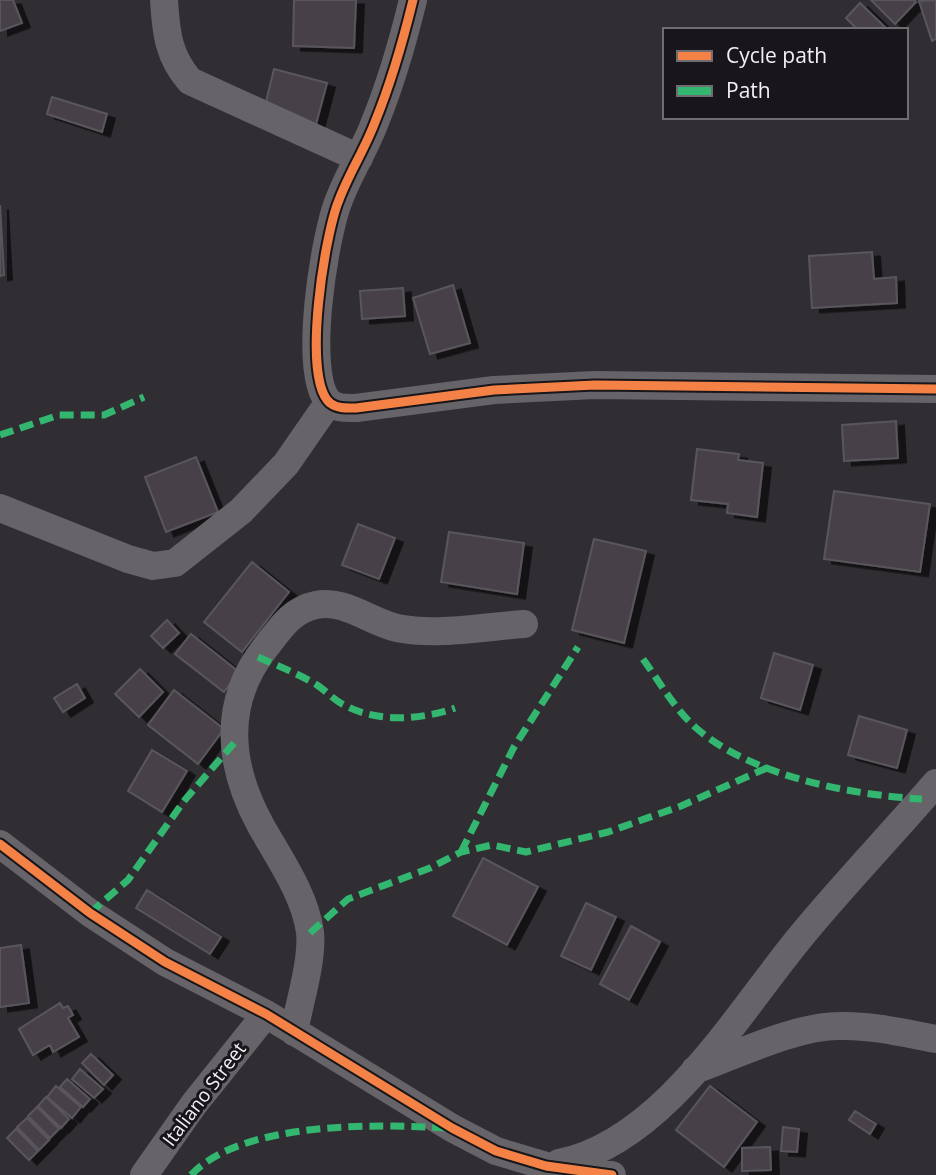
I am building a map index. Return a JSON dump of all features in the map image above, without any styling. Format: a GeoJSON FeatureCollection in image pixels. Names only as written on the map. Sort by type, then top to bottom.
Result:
{"type":"FeatureCollection","features":[{"type":"Feature","properties":{"kind":"street"},"geometry":{"type":"LineString","coordinates":[[164,0],[167,42],[177,66],[190,81],[359,158]]}},
{"type":"Feature","properties":{"kind":"street"},"geometry":{"type":"LineString","coordinates":[[413,0],[399,54],[359,158],[338,202],[322,270],[316,346],[322,389],[329,402],[340,408],[356,408],[494,390],[595,385],[936,389]]}},
{"type":"Feature","properties":{"kind":"street"},"geometry":{"type":"LineString","coordinates":[[0,508],[128,559],[153,566],[175,563],[207,540],[286,464],[329,402]]}},
{"type":"Feature","properties":{"kind":"street"},"geometry":{"type":"LineString","coordinates":[[294,1032],[310,933],[297,894],[244,785],[234,743],[236,702],[249,669],[293,613],[317,604],[336,604],[395,628],[423,631],[524,624]]}},
{"type":"Feature","properties":{"kind":"street"},"geometry":{"type":"LineString","coordinates":[[546,1166],[585,1158],[619,1139],[650,1115],[695,1070],[803,934],[936,783]]}},
{"type":"Feature","properties":{"kind":"street"},"geometry":{"type":"LineString","coordinates":[[0,844],[90,913],[165,962],[266,1014],[463,1134],[496,1151],[546,1166],[612,1175]]}},
{"type":"Feature","properties":{"kind":"street","name":"Italiano Street"},"geometry":{"type":"LineString","coordinates":[[144,1175],[194,1104],[266,1014]]}},
{"type":"Feature","properties":{"kind":"street"},"geometry":{"type":"LineString","coordinates":[[695,1070],[806,1031],[838,1025],[876,1028],[936,1039]]}},
{"type":"Feature","properties":{"kind":"building"},"geometry":{"type":"Polygon","coordinates":[[[0,0],[13,0],[22,23],[0,31],[0,0]]]}},
{"type":"Feature","properties":{"kind":"building"},"geometry":{"type":"Polygon","coordinates":[[[294,0],[356,0],[354,48],[293,46],[294,0]]]}},
{"type":"Feature","properties":{"kind":"building"},"geometry":{"type":"Polygon","coordinates":[[[871,0],[914,0],[916,2],[895,24],[871,0]]]}},
{"type":"Feature","properties":{"kind":"building"},"geometry":{"type":"Polygon","coordinates":[[[936,0],[936,39],[932,41],[919,1],[936,0]]]}},
{"type":"Feature","properties":{"kind":"building"},"geometry":{"type":"Polygon","coordinates":[[[860,3],[886,28],[856,28],[846,18],[860,3]]]}},
{"type":"Feature","properties":{"kind":"building"},"geometry":{"type":"Polygon","coordinates":[[[274,69],[327,83],[315,128],[263,114],[274,69]]]}},
{"type":"Feature","properties":{"kind":"building"},"geometry":{"type":"Polygon","coordinates":[[[52,97],[107,114],[102,132],[47,114],[52,97]]]}},
{"type":"Feature","properties":{"kind":"building"},"geometry":{"type":"Polygon","coordinates":[[[0,205],[4,275],[0,276],[0,205]]]}},
{"type":"Feature","properties":{"kind":"building"},"geometry":{"type":"Polygon","coordinates":[[[872,252],[874,279],[896,277],[897,303],[812,308],[809,256],[872,252]]]}},
{"type":"Feature","properties":{"kind":"building"},"geometry":{"type":"Polygon","coordinates":[[[453,285],[470,343],[430,354],[413,298],[453,285]]]}},
{"type":"Feature","properties":{"kind":"building"},"geometry":{"type":"Polygon","coordinates":[[[403,288],[405,316],[362,319],[360,291],[403,288]]]}},
{"type":"Feature","properties":{"kind":"building"},"geometry":{"type":"Polygon","coordinates":[[[896,421],[898,458],[844,461],[842,425],[896,421]]]}},
{"type":"Feature","properties":{"kind":"building"},"geometry":{"type":"Polygon","coordinates":[[[697,449],[739,454],[738,460],[763,463],[757,517],[727,513],[728,504],[691,500],[697,449]]]}},
{"type":"Feature","properties":{"kind":"building"},"geometry":{"type":"Polygon","coordinates":[[[196,457],[218,512],[166,532],[145,477],[196,457]]]}},
{"type":"Feature","properties":{"kind":"building"},"geometry":{"type":"Polygon","coordinates":[[[834,491],[930,504],[920,572],[824,559],[834,491]]]}},
{"type":"Feature","properties":{"kind":"building"},"geometry":{"type":"Polygon","coordinates":[[[358,524],[395,538],[379,579],[342,565],[358,524]]]}},
{"type":"Feature","properties":{"kind":"building"},"geometry":{"type":"Polygon","coordinates":[[[449,532],[524,543],[517,594],[441,582],[449,532]]]}},
{"type":"Feature","properties":{"kind":"building"},"geometry":{"type":"Polygon","coordinates":[[[594,539],[646,551],[624,643],[572,630],[594,539]]]}},
{"type":"Feature","properties":{"kind":"building"},"geometry":{"type":"Polygon","coordinates":[[[252,562],[289,592],[242,652],[204,622],[252,562]]]}},
{"type":"Feature","properties":{"kind":"building"},"geometry":{"type":"Polygon","coordinates":[[[167,620],[179,633],[163,648],[151,636],[167,620]]]}},
{"type":"Feature","properties":{"kind":"building"},"geometry":{"type":"Polygon","coordinates":[[[191,634],[239,672],[224,692],[175,654],[191,634]]]}},
{"type":"Feature","properties":{"kind":"building"},"geometry":{"type":"Polygon","coordinates":[[[774,653],[813,665],[800,710],[761,698],[774,653]]]}},
{"type":"Feature","properties":{"kind":"building"},"geometry":{"type":"Polygon","coordinates":[[[140,669],[163,692],[139,717],[115,694],[140,669]]]}},
{"type":"Feature","properties":{"kind":"building"},"geometry":{"type":"Polygon","coordinates":[[[77,684],[85,698],[63,712],[54,698],[77,684]]]}},
{"type":"Feature","properties":{"kind":"building"},"geometry":{"type":"Polygon","coordinates":[[[174,690],[224,729],[198,764],[148,725],[174,690]]]}},
{"type":"Feature","properties":{"kind":"building"},"geometry":{"type":"Polygon","coordinates":[[[859,716],[907,730],[897,768],[848,755],[859,716]]]}},
{"type":"Feature","properties":{"kind":"building"},"geometry":{"type":"Polygon","coordinates":[[[152,750],[187,771],[162,812],[128,791],[152,750]]]}},
{"type":"Feature","properties":{"kind":"building"},"geometry":{"type":"Polygon","coordinates":[[[483,858],[538,887],[507,945],[453,916],[483,858]]]}},
{"type":"Feature","properties":{"kind":"building"},"geometry":{"type":"Polygon","coordinates":[[[147,890],[221,937],[210,954],[136,908],[147,890]]]}},
{"type":"Feature","properties":{"kind":"building"},"geometry":{"type":"Polygon","coordinates":[[[586,903],[616,917],[591,970],[561,956],[586,903]]]}},
{"type":"Feature","properties":{"kind":"building"},"geometry":{"type":"Polygon","coordinates":[[[631,926],[660,942],[629,1000],[600,984],[631,926]]]}},
{"type":"Feature","properties":{"kind":"building"},"geometry":{"type":"Polygon","coordinates":[[[21,945],[29,1003],[0,1007],[0,948],[21,945]]]}},
{"type":"Feature","properties":{"kind":"building"},"geometry":{"type":"Polygon","coordinates":[[[60,1003],[63,1008],[68,1006],[73,1015],[68,1018],[79,1037],[53,1052],[50,1045],[33,1055],[19,1029],[60,1003]]]}},
{"type":"Feature","properties":{"kind":"building"},"geometry":{"type":"Polygon","coordinates":[[[91,1054],[113,1075],[104,1085],[82,1063],[91,1054]]]}},
{"type":"Feature","properties":{"kind":"building"},"geometry":{"type":"Polygon","coordinates":[[[80,1069],[103,1089],[94,1098],[72,1079],[80,1069]]]}},
{"type":"Feature","properties":{"kind":"building"},"geometry":{"type":"Polygon","coordinates":[[[67,1079],[90,1099],[83,1107],[60,1087],[67,1079]]]}},
{"type":"Feature","properties":{"kind":"building"},"geometry":{"type":"Polygon","coordinates":[[[56,1086],[81,1107],[72,1118],[47,1097],[56,1086]]]}},
{"type":"Feature","properties":{"kind":"building"},"geometry":{"type":"Polygon","coordinates":[[[710,1086],[757,1122],[724,1167],[676,1130],[710,1086]]]}},
{"type":"Feature","properties":{"kind":"building"},"geometry":{"type":"Polygon","coordinates":[[[46,1097],[69,1119],[61,1128],[38,1106],[46,1097]]]}},
{"type":"Feature","properties":{"kind":"building"},"geometry":{"type":"Polygon","coordinates":[[[37,1107],[59,1129],[50,1138],[28,1116],[37,1107]]]}},
{"type":"Feature","properties":{"kind":"building"},"geometry":{"type":"Polygon","coordinates":[[[855,1111],[876,1124],[870,1134],[849,1120],[855,1111]]]}},
{"type":"Feature","properties":{"kind":"building"},"geometry":{"type":"Polygon","coordinates":[[[27,1118],[49,1140],[39,1150],[17,1127],[27,1118]]]}},
{"type":"Feature","properties":{"kind":"building"},"geometry":{"type":"Polygon","coordinates":[[[783,1127],[799,1129],[797,1152],[781,1151],[783,1127]]]}},
{"type":"Feature","properties":{"kind":"building"},"geometry":{"type":"Polygon","coordinates":[[[16,1129],[38,1151],[29,1160],[7,1138],[16,1129]]]}},
{"type":"Feature","properties":{"kind":"building"},"geometry":{"type":"Polygon","coordinates":[[[770,1147],[771,1170],[742,1171],[742,1148],[770,1147]]]}},
{"type":"Feature","properties":{"kind":"marked path"},"geometry":{"type":"LineString","coordinates":[[0,435],[59,415],[104,415],[144,397]]}},
{"type":"Feature","properties":{"kind":"marked path"},"geometry":{"type":"LineString","coordinates":[[461,852],[514,747],[578,647]]}},
{"type":"Feature","properties":{"kind":"marked path"},"geometry":{"type":"LineString","coordinates":[[258,657],[310,681],[344,705],[371,715],[414,717],[455,708]]}},
{"type":"Feature","properties":{"kind":"marked path"},"geometry":{"type":"LineString","coordinates":[[643,659],[687,720],[718,744],[744,758],[802,780],[864,793],[922,799]]}},
{"type":"Feature","properties":{"kind":"marked path"},"geometry":{"type":"LineString","coordinates":[[90,913],[128,880],[184,801],[234,743]]}},
{"type":"Feature","properties":{"kind":"marked path"},"geometry":{"type":"LineString","coordinates":[[310,933],[348,899],[430,868],[461,852],[492,845],[526,852],[608,832],[681,806],[769,767]]}},
{"type":"Feature","properties":{"kind":"marked path"},"geometry":{"type":"LineString","coordinates":[[191,1175],[214,1157],[243,1144],[276,1135],[348,1127],[446,1128]]}},
{"type":"Feature","properties":{"kind":"cycle path"},"geometry":{"type":"LineString","coordinates":[[413,0],[386,92],[333,217],[322,272],[316,336],[321,388],[330,403],[339,407],[356,408],[494,390],[595,385],[936,389]]}},
{"type":"Feature","properties":{"kind":"cycle path"},"geometry":{"type":"LineString","coordinates":[[0,844],[90,913],[165,962],[266,1014],[452,1128],[496,1151],[546,1166],[612,1175]]}}]}
